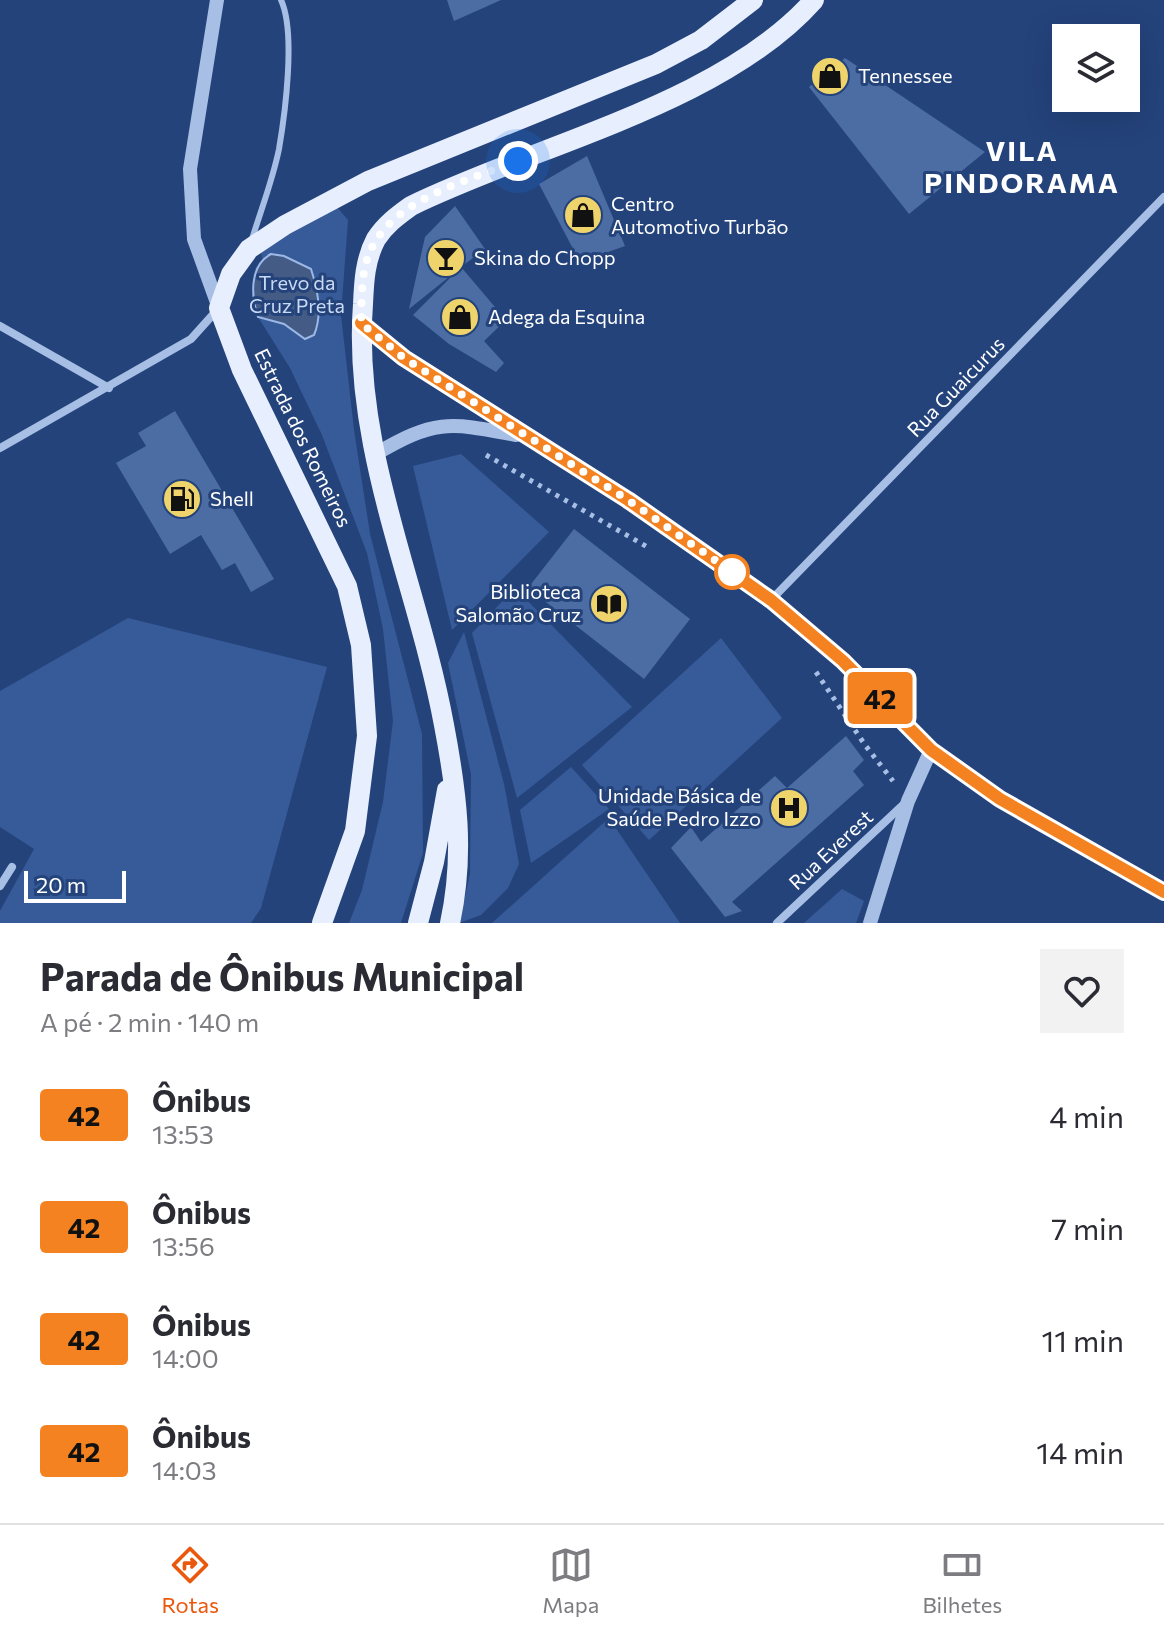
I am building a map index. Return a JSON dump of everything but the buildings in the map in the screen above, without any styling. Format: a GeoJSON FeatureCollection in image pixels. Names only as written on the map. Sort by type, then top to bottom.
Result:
{"type":"FeatureCollection","features":[{"type":"Feature","properties":{"kind":"main road"},"geometry":{"type":"LineString","coordinates":[[219,308],[231,274],[249,249],[285,225],[368,181],[656,64],[701,40],[753,0]]}},
{"type":"Feature","properties":{"kind":"main road"},"geometry":{"type":"LineString","coordinates":[[450,923],[458,884],[459,828],[444,724],[374,455],[361,354],[365,266],[376,240],[391,220],[435,195],[708,80],[773,39],[814,0]]}},
{"type":"Feature","properties":{"kind":"main road","name":"Estrada dos Romeiros"},"geometry":{"type":"LineString","coordinates":[[219,308],[242,370],[347,586],[361,645],[367,736],[355,831],[322,923]]}},
{"type":"Feature","properties":{"kind":"main road"},"geometry":{"type":"LineString","coordinates":[[418,923],[434,862],[451,771]]}},
{"type":"Feature","properties":{"kind":"street"},"geometry":{"type":"LineString","coordinates":[[0,448],[191,339],[219,308],[194,239],[190,169],[217,0]]}},
{"type":"Feature","properties":{"kind":"street","name":"Rua Guaicurus"},"geometry":{"type":"LineString","coordinates":[[771,600],[1164,197]]}},
{"type":"Feature","properties":{"kind":"street"},"geometry":{"type":"LineString","coordinates":[[361,323],[404,358],[628,500],[771,600],[843,661],[931,750],[1000,799],[1164,892]]}},
{"type":"Feature","properties":{"kind":"street"},"geometry":{"type":"LineString","coordinates":[[0,326],[109,388]]}},
{"type":"Feature","properties":{"kind":"street"},"geometry":{"type":"LineString","coordinates":[[374,455],[408,435],[432,427],[463,424],[524,436]]}},
{"type":"Feature","properties":{"kind":"street"},"geometry":{"type":"LineString","coordinates":[[870,923],[908,801],[931,750]]}},
{"type":"Feature","properties":{"kind":"street","name":"Rua Everest"},"geometry":{"type":"LineString","coordinates":[[777,923],[908,801]]}},
{"type":"Feature","properties":{"kind":"street"},"geometry":{"type":"LineString","coordinates":[[0,886],[12,867]]}},
{"type":"Feature","properties":{"kind":"lane"},"geometry":{"type":"LineString","coordinates":[[249,249],[279,150],[289,49],[281,0]]}},
{"type":"Feature","properties":{"kind":"path"},"geometry":{"type":"LineString","coordinates":[[484,454],[662,555]]}},
{"type":"Feature","properties":{"kind":"path"},"geometry":{"type":"LineString","coordinates":[[813,668],[865,745],[908,801]]}},
{"type":"Feature","properties":{"kind":"green space","name":"Trevo da Cruz Preta"},"geometry":{"type":"Polygon","coordinates":[[[336,206],[348,220],[341,315],[370,534],[422,734],[423,853],[401,923],[349,923],[362,890],[383,802],[393,721],[383,629],[367,553],[322,435],[290,368],[258,317],[252,300],[255,269],[262,259],[261,252],[336,206]]]}},
{"type":"Feature","properties":{"kind":"green space"},"geometry":{"type":"Polygon","coordinates":[[[461,454],[549,532],[452,630],[413,466],[461,454]]]}},
{"type":"Feature","properties":{"kind":"green space"},"geometry":{"type":"Polygon","coordinates":[[[515,588],[632,707],[517,798],[472,633],[515,588]]]}},
{"type":"Feature","properties":{"kind":"green space"},"geometry":{"type":"Polygon","coordinates":[[[128,618],[327,667],[261,908],[251,923],[0,923],[0,911],[34,849],[0,827],[0,691],[128,618]]]}},
{"type":"Feature","properties":{"kind":"green space"},"geometry":{"type":"Polygon","coordinates":[[[464,632],[504,784],[519,864],[508,888],[481,915],[459,923],[470,874],[471,774],[448,663],[464,632]]]}},
{"type":"Feature","properties":{"kind":"green space"},"geometry":{"type":"Polygon","coordinates":[[[721,638],[782,718],[649,840],[582,765],[721,638]]]}},
{"type":"Feature","properties":{"kind":"green space"},"geometry":{"type":"Polygon","coordinates":[[[571,767],[609,809],[531,863],[520,810],[571,767]]]}},
{"type":"Feature","properties":{"kind":"green space"},"geometry":{"type":"Polygon","coordinates":[[[609,818],[680,923],[492,923],[609,818]]]}},
{"type":"Feature","properties":{"kind":"green space"},"geometry":{"type":"Polygon","coordinates":[[[842,889],[864,901],[856,923],[804,923],[842,889]]]}},
{"type":"Feature","properties":{"kind":"shaded area"},"geometry":{"type":"Polygon","coordinates":[[[271,254],[284,256],[311,269],[318,302],[314,335],[305,339],[284,324],[258,317],[254,300],[255,274],[271,254]]]}},
{"type":"Feature","properties":{"kind":"bus line","name":"42"},"geometry":{"type":"LineString","coordinates":[[361,323],[404,358],[628,500],[771,600],[843,661],[931,750],[1000,799],[1164,892]]}},
{"type":"Feature","properties":{"kind":"place","name":"Tennessee"},"geometry":{"type":"Point","coordinates":[830,76]}},
{"type":"Feature","properties":{"kind":"place","name":"Centro Automotivo Turbão"},"geometry":{"type":"Point","coordinates":[583,215]}},
{"type":"Feature","properties":{"kind":"place","name":"Skina do Chopp"},"geometry":{"type":"Point","coordinates":[446,258]}},
{"type":"Feature","properties":{"kind":"place","name":"Adega da Esquina"},"geometry":{"type":"Point","coordinates":[460,317]}},
{"type":"Feature","properties":{"kind":"place","name":"Shell"},"geometry":{"type":"Point","coordinates":[182,499]}},
{"type":"Feature","properties":{"kind":"place","name":"Biblioteca Salomão Cruz"},"geometry":{"type":"Point","coordinates":[609,604]}},
{"type":"Feature","properties":{"kind":"place","name":"Unidade Básica de Saúde Pedro Izzo"},"geometry":{"type":"Point","coordinates":[789,808]}},
{"type":"Feature","properties":{"kind":"district","name":"VILA PINDORAMA"},"geometry":{"type":"Point","coordinates":[1022,167]}},
{"type":"Feature","properties":{"kind":"route"},"geometry":{"type":"LineString","coordinates":[[518,161],[411,206],[391,220],[376,240],[365,266],[361,323],[404,358],[628,500],[732,572]]}}]}
